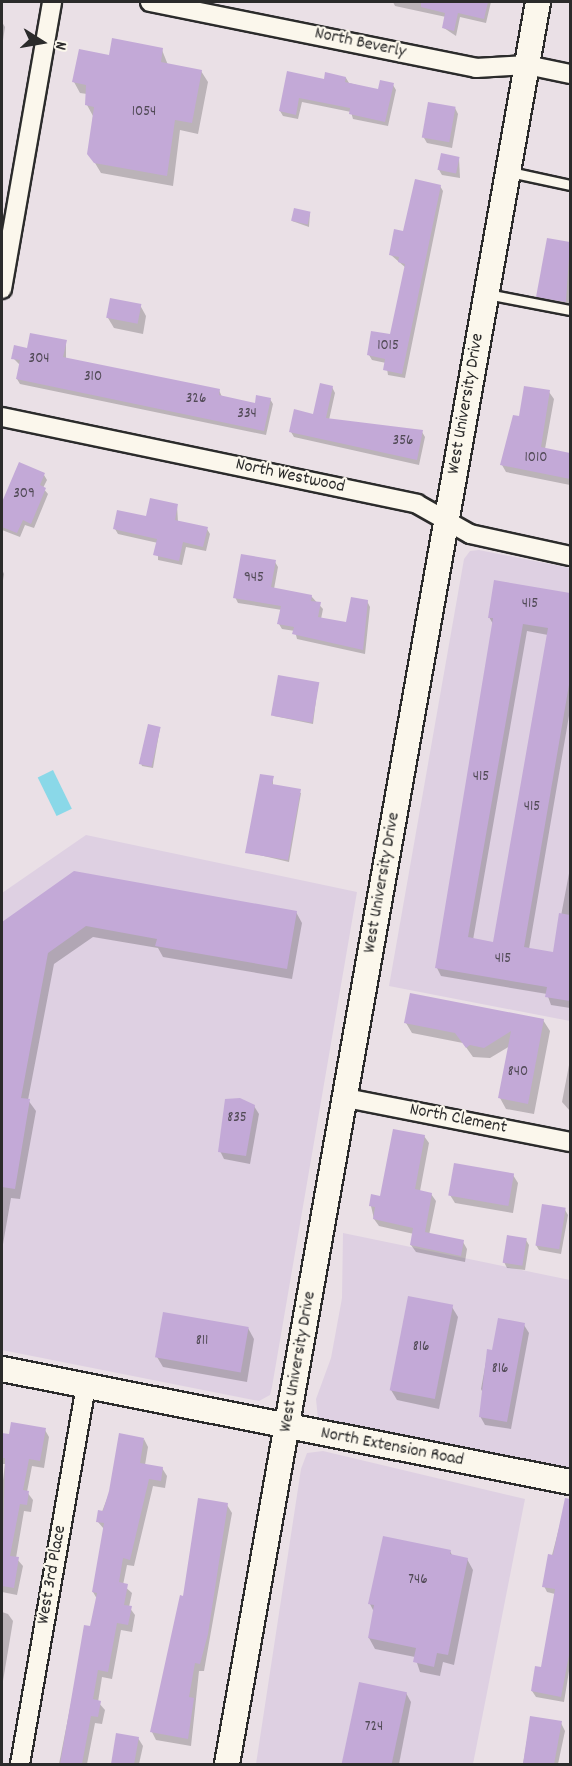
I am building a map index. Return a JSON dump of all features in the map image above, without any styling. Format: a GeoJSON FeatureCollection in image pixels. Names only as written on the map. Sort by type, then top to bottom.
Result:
{"type":"FeatureCollection","features":[{"type":"Feature","properties":{"kind":"main road","name":"West University Drive"},"geometry":{"type":"LineString","coordinates":[[227,1764],[538,2]]}},
{"type":"Feature","properties":{"kind":"main road","name":"North Extension Road"},"geometry":{"type":"LineString","coordinates":[[2,1369],[570,1482]]}},
{"type":"Feature","properties":{"kind":"street"},"geometry":{"type":"LineString","coordinates":[[2,289],[52,2]]}},
{"type":"Feature","properties":{"kind":"street","name":"North Beverly"},"geometry":{"type":"LineString","coordinates":[[150,2],[476,68],[526,65],[570,74]]}},
{"type":"Feature","properties":{"kind":"street","name":"North Westwood"},"geometry":{"type":"LineString","coordinates":[[2,417],[420,504],[446,521],[475,535],[570,556]]}},
{"type":"Feature","properties":{"kind":"street","name":"North Clement"},"geometry":{"type":"LineString","coordinates":[[346,1098],[570,1142]]}},
{"type":"Feature","properties":{"kind":"street","name":"West 3rd Place"},"geometry":{"type":"LineString","coordinates":[[20,1764],[86,1386]]}},
{"type":"Feature","properties":{"kind":"lane"},"geometry":{"type":"LineString","coordinates":[[508,172],[570,185]]}},
{"type":"Feature","properties":{"kind":"lane"},"geometry":{"type":"LineString","coordinates":[[486,294],[570,310]]}},
{"type":"Feature","properties":{"kind":"shaded area"},"geometry":{"type":"Polygon","coordinates":[[[479,550],[570,568],[570,1021],[389,986],[464,559],[470,551],[479,550]]]}},
{"type":"Feature","properties":{"kind":"shaded area"},"geometry":{"type":"Polygon","coordinates":[[[86,835],[357,892],[272,1387],[270,1395],[259,1401],[2,1350],[2,893],[86,835]]]}},
{"type":"Feature","properties":{"kind":"shaded area"},"geometry":{"type":"Polygon","coordinates":[[[343,1233],[570,1280],[570,1470],[318,1419],[316,1399],[331,1358],[342,1298],[343,1233]]]}},
{"type":"Feature","properties":{"kind":"shaded area"},"geometry":{"type":"Polygon","coordinates":[[[323,1451],[525,1499],[473,1764],[256,1764],[301,1469],[307,1453],[323,1451]]]}},
{"type":"Feature","properties":{"kind":"water"},"geometry":{"type":"Polygon","coordinates":[[[53,770],[72,809],[57,816],[38,777],[53,770]]]}},
{"type":"Feature","properties":{"kind":"building"},"geometry":{"type":"Polygon","coordinates":[[[421,2],[488,2],[484,19],[458,13],[454,31],[442,28],[445,13],[421,7],[421,2]]]}},
{"type":"Feature","properties":{"kind":"building"},"geometry":{"type":"Polygon","coordinates":[[[112,38],[163,48],[161,62],[202,70],[192,123],[175,120],[167,176],[94,163],[87,154],[94,107],[85,105],[86,85],[72,82],[79,49],[109,55],[112,38]]]}},
{"type":"Feature","properties":{"kind":"building"},"geometry":{"type":"Polygon","coordinates":[[[287,71],[324,79],[325,72],[346,77],[345,82],[378,89],[380,80],[394,83],[385,122],[349,114],[350,108],[299,98],[296,115],[279,111],[287,71]]]}},
{"type":"Feature","properties":{"kind":"building"},"geometry":{"type":"Polygon","coordinates":[[[428,102],[456,107],[449,142],[422,137],[428,102]]]}},
{"type":"Feature","properties":{"kind":"building"},"geometry":{"type":"Polygon","coordinates":[[[441,153],[460,157],[456,174],[437,170],[441,153]]]}},
{"type":"Feature","properties":{"kind":"building"},"geometry":{"type":"Polygon","coordinates":[[[415,179],[441,185],[402,374],[383,370],[385,359],[367,355],[371,331],[390,334],[405,264],[398,262],[399,257],[389,255],[394,229],[403,231],[415,179]]]}},
{"type":"Feature","properties":{"kind":"building"},"geometry":{"type":"Polygon","coordinates":[[[294,208],[311,212],[308,224],[291,221],[294,208]]]}},
{"type":"Feature","properties":{"kind":"building"},"geometry":{"type":"Polygon","coordinates":[[[547,238],[570,242],[566,302],[536,297],[547,238]]]}},
{"type":"Feature","properties":{"kind":"building"},"geometry":{"type":"Polygon","coordinates":[[[110,298],[141,304],[138,324],[106,318],[110,298]]]}},
{"type":"Feature","properties":{"kind":"building"},"geometry":{"type":"Polygon","coordinates":[[[30,333],[67,340],[63,357],[220,389],[219,395],[255,403],[256,395],[271,398],[264,431],[16,379],[20,360],[11,359],[14,345],[27,348],[30,333]]]}},
{"type":"Feature","properties":{"kind":"building"},"geometry":{"type":"Polygon","coordinates":[[[320,383],[333,386],[326,418],[423,430],[417,460],[289,432],[294,409],[313,414],[320,383]]]}},
{"type":"Feature","properties":{"kind":"building"},"geometry":{"type":"Polygon","coordinates":[[[524,386],[550,390],[541,447],[570,453],[570,479],[500,465],[513,415],[519,416],[524,386]]]}},
{"type":"Feature","properties":{"kind":"building"},"geometry":{"type":"Polygon","coordinates":[[[19,462],[45,473],[40,485],[46,488],[31,524],[23,520],[17,533],[2,527],[2,502],[19,462]]]}},
{"type":"Feature","properties":{"kind":"building"},"geometry":{"type":"Polygon","coordinates":[[[150,498],[178,504],[175,520],[208,527],[203,547],[183,542],[179,561],[153,555],[157,539],[113,529],[117,510],[146,516],[150,498]]]}},
{"type":"Feature","properties":{"kind":"building"},"geometry":{"type":"Polygon","coordinates":[[[241,554],[276,560],[271,587],[312,595],[311,601],[321,602],[318,617],[346,622],[351,597],[368,600],[363,650],[292,634],[294,627],[277,624],[281,606],[233,598],[241,554]]]}},
{"type":"Feature","properties":{"kind":"building"},"geometry":{"type":"Polygon","coordinates":[[[494,580],[570,593],[570,679],[524,947],[553,952],[559,913],[570,915],[570,1001],[545,997],[547,987],[435,968],[493,618],[488,618],[494,580]],[[523,624],[468,937],[493,942],[548,628],[523,624]]]}},
{"type":"Feature","properties":{"kind":"building"},"geometry":{"type":"Polygon","coordinates":[[[278,675],[319,682],[312,723],[271,715],[278,675]]]}},
{"type":"Feature","properties":{"kind":"building"},"geometry":{"type":"Polygon","coordinates":[[[148,724],[161,727],[151,767],[139,764],[148,724]]]}},
{"type":"Feature","properties":{"kind":"building"},"geometry":{"type":"Polygon","coordinates":[[[260,774],[274,776],[272,784],[301,789],[288,860],[245,853],[260,774]]]}},
{"type":"Feature","properties":{"kind":"building"},"geometry":{"type":"Polygon","coordinates":[[[74,871],[297,911],[287,969],[155,946],[157,939],[86,926],[48,953],[21,1098],[30,1099],[15,1189],[2,1187],[2,922],[74,871]]]}},
{"type":"Feature","properties":{"kind":"building"},"geometry":{"type":"Polygon","coordinates":[[[410,993],[544,1019],[528,1104],[498,1098],[511,1031],[484,1048],[470,1045],[466,1048],[455,1033],[404,1023],[410,993]]]}},
{"type":"Feature","properties":{"kind":"building"},"geometry":{"type":"Polygon","coordinates":[[[240,1098],[255,1105],[246,1156],[218,1152],[225,1099],[240,1098]]]}},
{"type":"Feature","properties":{"kind":"building"},"geometry":{"type":"Polygon","coordinates":[[[393,1129],[425,1135],[415,1189],[432,1193],[425,1232],[464,1240],[461,1256],[410,1245],[413,1228],[373,1219],[375,1207],[369,1206],[371,1194],[380,1196],[393,1129]]]}},
{"type":"Feature","properties":{"kind":"building"},"geometry":{"type":"Polygon","coordinates":[[[454,1163],[514,1174],[508,1206],[448,1195],[454,1163]]]}},
{"type":"Feature","properties":{"kind":"building"},"geometry":{"type":"Polygon","coordinates":[[[542,1204],[566,1208],[559,1249],[535,1245],[542,1204]]]}},
{"type":"Feature","properties":{"kind":"building"},"geometry":{"type":"Polygon","coordinates":[[[507,1235],[527,1238],[522,1266],[503,1263],[507,1235]]]}},
{"type":"Feature","properties":{"kind":"building"},"geometry":{"type":"Polygon","coordinates":[[[408,1296],[453,1305],[435,1399],[390,1390],[408,1296]]]}},
{"type":"Feature","properties":{"kind":"building"},"geometry":{"type":"Polygon","coordinates":[[[163,1312],[249,1327],[241,1372],[155,1357],[163,1312]]]}},
{"type":"Feature","properties":{"kind":"building"},"geometry":{"type":"Polygon","coordinates":[[[498,1318],[525,1323],[507,1422],[479,1417],[487,1349],[492,1350],[498,1318]]]}},
{"type":"Feature","properties":{"kind":"building"},"geometry":{"type":"Polygon","coordinates":[[[11,1422],[46,1428],[40,1461],[29,1459],[23,1490],[29,1491],[27,1505],[20,1504],[10,1556],[19,1557],[14,1588],[2,1586],[5,1458],[2,1458],[2,1433],[9,1434],[11,1422]]]}},
{"type":"Feature","properties":{"kind":"building"},"geometry":{"type":"Polygon","coordinates":[[[119,1433],[144,1438],[140,1463],[163,1467],[161,1481],[149,1479],[130,1560],[123,1558],[119,1582],[128,1584],[124,1605],[132,1606],[128,1625],[117,1623],[108,1672],[98,1670],[93,1699],[101,1701],[98,1717],[91,1716],[82,1764],[60,1764],[84,1625],[90,1626],[97,1593],[92,1592],[104,1523],[96,1522],[98,1510],[103,1511],[109,1491],[119,1433]]]}},
{"type":"Feature","properties":{"kind":"building"},"geometry":{"type":"Polygon","coordinates":[[[198,1498],[228,1503],[208,1634],[200,1664],[195,1663],[189,1697],[194,1698],[188,1739],[150,1732],[180,1595],[183,1596],[198,1498]]]}},
{"type":"Feature","properties":{"kind":"building"},"geometry":{"type":"Polygon","coordinates":[[[565,1498],[570,1499],[570,1650],[561,1697],[531,1691],[535,1666],[541,1667],[555,1589],[542,1587],[548,1554],[553,1555],[565,1498]]]}},
{"type":"Feature","properties":{"kind":"building"},"geometry":{"type":"Polygon","coordinates":[[[383,1536],[451,1550],[450,1554],[468,1558],[448,1655],[437,1653],[434,1667],[413,1662],[416,1648],[368,1638],[374,1605],[368,1604],[383,1536]]]}},
{"type":"Feature","properties":{"kind":"building"},"geometry":{"type":"Polygon","coordinates":[[[359,1682],[407,1692],[392,1764],[342,1764],[359,1682]]]}},
{"type":"Feature","properties":{"kind":"building"},"geometry":{"type":"Polygon","coordinates":[[[530,1716],[562,1721],[554,1764],[523,1764],[530,1716]]]}},
{"type":"Feature","properties":{"kind":"building"},"geometry":{"type":"Polygon","coordinates":[[[116,1733],[139,1737],[134,1764],[111,1764],[116,1733]]]}}]}
